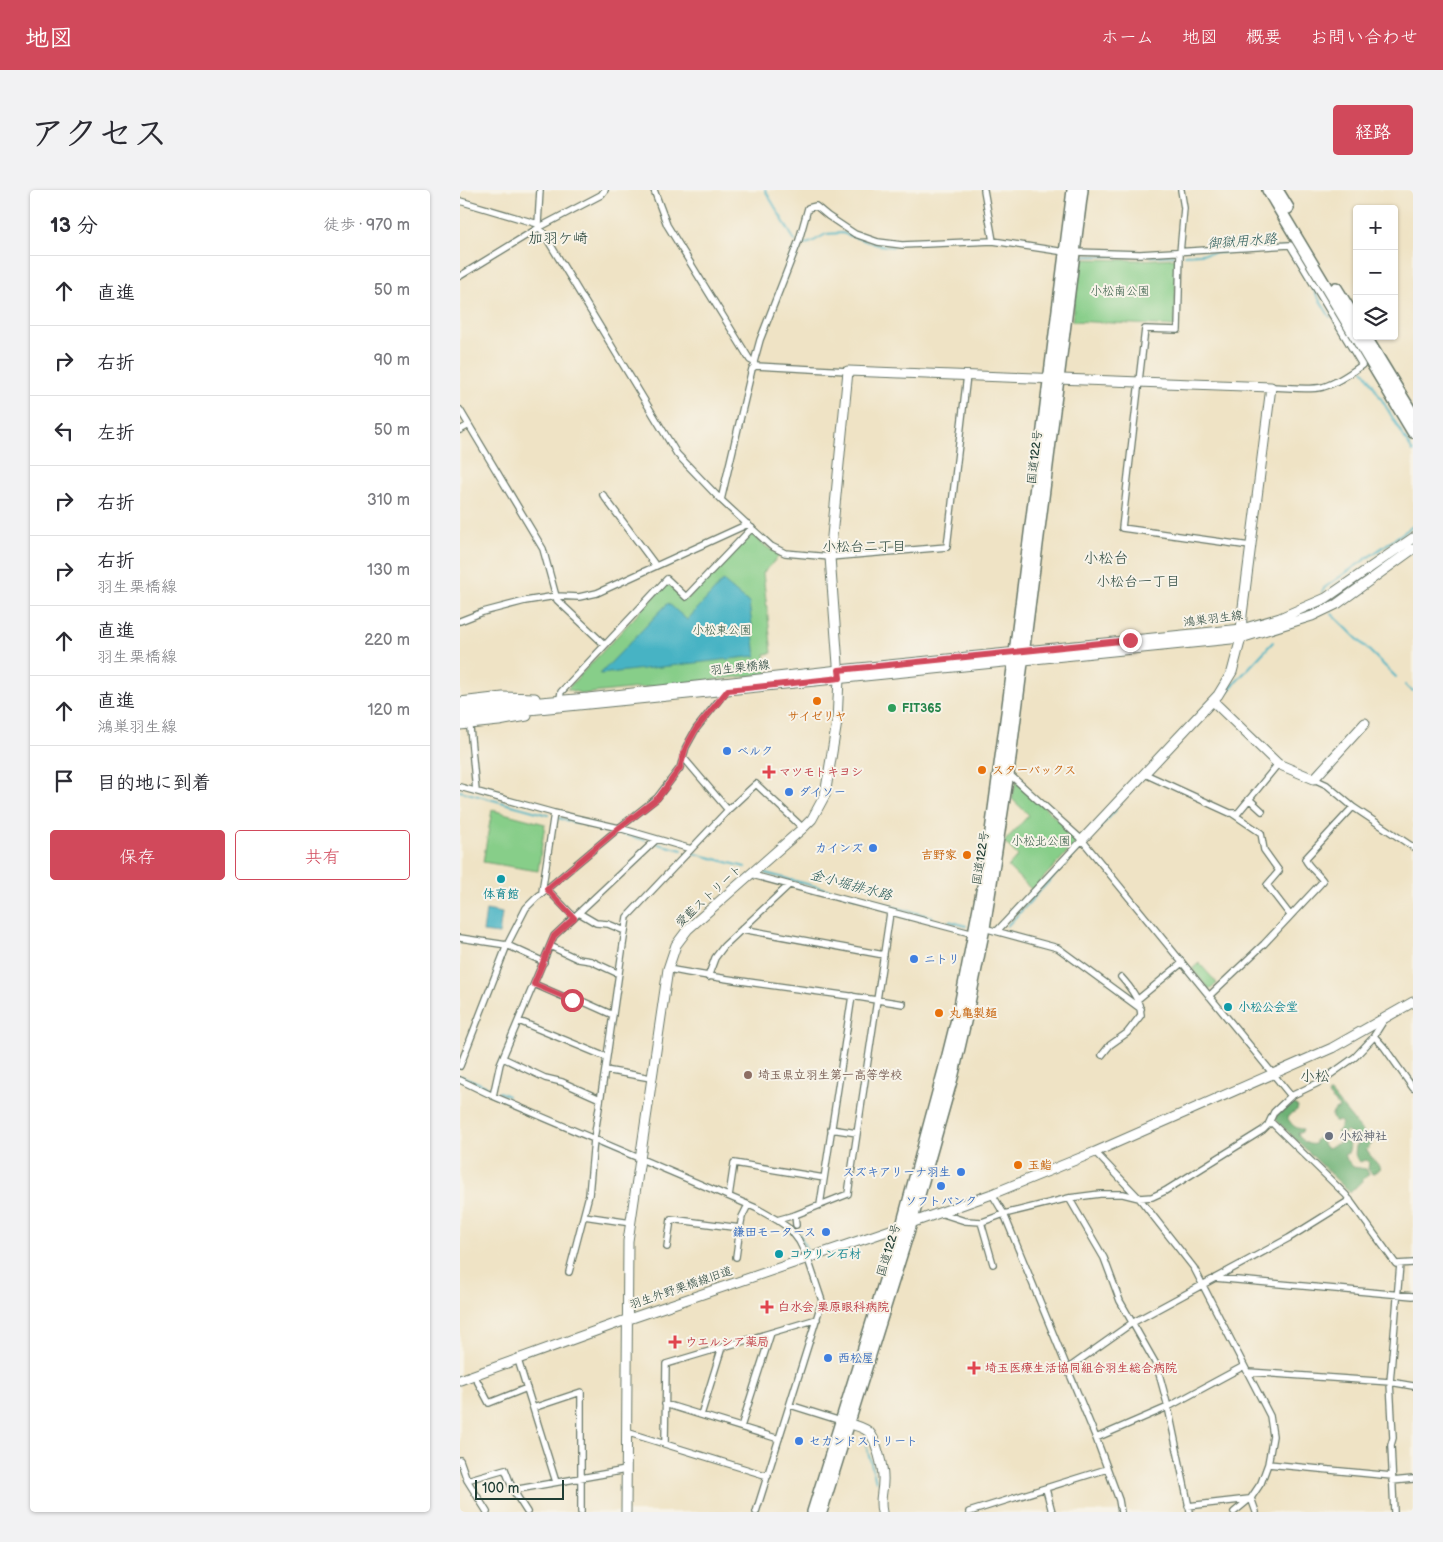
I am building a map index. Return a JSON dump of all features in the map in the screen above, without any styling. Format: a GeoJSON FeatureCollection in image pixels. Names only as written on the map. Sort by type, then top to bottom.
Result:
{"type":"FeatureCollection","features":[{"type":"Feature","properties":{"kind":"highway","name":"国道122号"},"geometry":{"type":"LineString","coordinates":[[1070,252],[1073,190]]}},
{"type":"Feature","properties":{"kind":"highway","name":"国道122号"},"geometry":{"type":"LineString","coordinates":[[907,1224],[959,1011],[985,876],[1018,656],[1070,252],[1082,190]]}},
{"type":"Feature","properties":{"kind":"highway"},"geometry":{"type":"LineString","coordinates":[[1268,190],[1413,432]]}},
{"type":"Feature","properties":{"kind":"highway"},"geometry":{"type":"LineString","coordinates":[[1278,190],[1353,315]]}},
{"type":"Feature","properties":{"kind":"highway"},"geometry":{"type":"LineString","coordinates":[[1367,340],[1413,415]]}},
{"type":"Feature","properties":{"kind":"highway","name":"国道122号"},"geometry":{"type":"LineString","coordinates":[[813,1512],[845,1422],[953,1074],[984,928],[1008,773],[1018,656]]}},
{"type":"Feature","properties":{"kind":"highway","name":"国道122号"},"geometry":{"type":"LineString","coordinates":[[821,1512],[845,1422]]}},
{"type":"Feature","properties":{"kind":"street"},"geometry":{"type":"LineString","coordinates":[[540,190],[539,225],[677,454],[721,500],[771,546],[785,553],[830,557],[947,547],[967,375]]}},
{"type":"Feature","properties":{"kind":"street"},"geometry":{"type":"LineString","coordinates":[[460,276],[539,225],[588,202],[601,195],[605,190]]}},
{"type":"Feature","properties":{"kind":"street"},"geometry":{"type":"LineString","coordinates":[[654,190],[667,225],[754,364],[848,371],[1311,388],[1322,388],[1330,385],[1362,365],[1290,244],[1180,253],[1111,254],[1070,252],[993,240],[902,245],[878,242],[855,234],[816,206],[808,208],[799,240],[760,340],[754,364],[752,369],[721,500]]}},
{"type":"Feature","properties":{"kind":"street"},"geometry":{"type":"LineString","coordinates":[[984,190],[993,240]]}},
{"type":"Feature","properties":{"kind":"street"},"geometry":{"type":"LineString","coordinates":[[1181,190],[1184,208],[1180,253],[1178,330],[1145,329],[1122,528],[1250,546]]}},
{"type":"Feature","properties":{"kind":"street"},"geometry":{"type":"LineString","coordinates":[[460,201],[539,225]]}},
{"type":"Feature","properties":{"kind":"street","name":"愛藍ストリート"},"geometry":{"type":"LineString","coordinates":[[626,1512],[628,1241],[668,968],[676,945],[688,929],[804,828],[812,819],[825,795],[837,722],[839,674],[830,557],[848,371]]}},
{"type":"Feature","properties":{"kind":"street"},"geometry":{"type":"LineString","coordinates":[[997,931],[1214,702],[1232,672],[1241,633],[1250,546],[1271,386]]}},
{"type":"Feature","properties":{"kind":"street"},"geometry":{"type":"LineString","coordinates":[[460,410],[544,549],[557,600],[605,645]]}},
{"type":"Feature","properties":{"kind":"street"},"geometry":{"type":"LineString","coordinates":[[460,430],[469,425]]}},
{"type":"Feature","properties":{"kind":"street"},"geometry":{"type":"LineString","coordinates":[[603,494],[656,566]]}},
{"type":"Feature","properties":{"kind":"street"},"geometry":{"type":"LineString","coordinates":[[460,621],[484,612],[525,601],[556,596],[579,597],[597,594],[656,566],[750,526]]}},
{"type":"Feature","properties":{"kind":"street"},"geometry":{"type":"LineString","coordinates":[[560,698],[561,692],[667,579],[686,597],[750,526]]}},
{"type":"Feature","properties":{"kind":"street","name":"鴻巣羽生線"},"geometry":{"type":"LineString","coordinates":[[1241,633],[1326,598],[1413,538]]}},
{"type":"Feature","properties":{"kind":"street","name":"鴻巣羽生線"},"geometry":{"type":"LineString","coordinates":[[1018,656],[1241,633],[1312,616],[1336,604],[1413,549]]}},
{"type":"Feature","properties":{"kind":"street","name":"羽生栗橋線"},"geometry":{"type":"LineString","coordinates":[[460,717],[590,701],[1018,656]]}},
{"type":"Feature","properties":{"kind":"street","name":"羽生栗橋線"},"geometry":{"type":"LineString","coordinates":[[460,709],[728,690],[839,674]]}},
{"type":"Feature","properties":{"kind":"street"},"geometry":{"type":"LineString","coordinates":[[460,1066],[507,945],[526,908],[544,890],[658,798],[680,768],[686,747],[696,729],[728,690]]}},
{"type":"Feature","properties":{"kind":"street"},"geometry":{"type":"LineString","coordinates":[[460,702],[503,698],[560,698],[590,701]]}},
{"type":"Feature","properties":{"kind":"street"},"geometry":{"type":"LineString","coordinates":[[460,725],[499,721],[590,701]]}},
{"type":"Feature","properties":{"kind":"street"},"geometry":{"type":"LineString","coordinates":[[1214,702],[1278,764],[1326,785],[1353,808],[1413,847]]}},
{"type":"Feature","properties":{"kind":"street"},"geometry":{"type":"LineString","coordinates":[[1314,779],[1365,723]]}},
{"type":"Feature","properties":{"kind":"street"},"geometry":{"type":"LineString","coordinates":[[470,728],[476,791]]}},
{"type":"Feature","properties":{"kind":"street"},"geometry":{"type":"LineString","coordinates":[[683,757],[728,810]]}},
{"type":"Feature","properties":{"kind":"street"},"geometry":{"type":"LineString","coordinates":[[1232,813],[1238,813],[1278,764]]}},
{"type":"Feature","properties":{"kind":"street"},"geometry":{"type":"LineString","coordinates":[[1008,773],[1082,840],[1291,1096]]}},
{"type":"Feature","properties":{"kind":"street"},"geometry":{"type":"LineString","coordinates":[[1145,774],[1232,813],[1261,832],[1264,850],[1279,871],[1267,884],[1290,915]]}},
{"type":"Feature","properties":{"kind":"street"},"geometry":{"type":"LineString","coordinates":[[569,1272],[589,1195],[594,1138],[627,917],[728,810],[756,784],[804,828]]}},
{"type":"Feature","properties":{"kind":"street"},"geometry":{"type":"LineString","coordinates":[[460,787],[554,813],[619,828],[691,850]]}},
{"type":"Feature","properties":{"kind":"street"},"geometry":{"type":"LineString","coordinates":[[1249,799],[1262,811]]}},
{"type":"Feature","properties":{"kind":"street"},"geometry":{"type":"LineString","coordinates":[[1209,996],[1264,944],[1323,881],[1307,864],[1305,859],[1353,808]]}},
{"type":"Feature","properties":{"kind":"street"},"geometry":{"type":"LineString","coordinates":[[544,890],[554,813]]}},
{"type":"Feature","properties":{"kind":"street"},"geometry":{"type":"LineString","coordinates":[[493,1096],[500,1064],[554,936],[657,839]]}},
{"type":"Feature","properties":{"kind":"street"},"geometry":{"type":"LineString","coordinates":[[752,873],[756,876],[890,913],[974,934]]}},
{"type":"Feature","properties":{"kind":"street"},"geometry":{"type":"LineString","coordinates":[[708,977],[715,958],[724,946],[790,885]]}},
{"type":"Feature","properties":{"kind":"street"},"geometry":{"type":"LineString","coordinates":[[544,890],[576,915],[625,931]]}},
{"type":"Feature","properties":{"kind":"street"},"geometry":{"type":"LineString","coordinates":[[777,1220],[848,1194],[890,913]]}},
{"type":"Feature","properties":{"kind":"street"},"geometry":{"type":"LineString","coordinates":[[984,928],[1058,948],[1141,1009]]}},
{"type":"Feature","properties":{"kind":"street"},"geometry":{"type":"LineString","coordinates":[[742,929],[884,955]]}},
{"type":"Feature","properties":{"kind":"street"},"geometry":{"type":"LineString","coordinates":[[460,938],[507,945],[544,962]]}},
{"type":"Feature","properties":{"kind":"street"},"geometry":{"type":"LineString","coordinates":[[550,946],[578,959],[591,961],[619,974]]}},
{"type":"Feature","properties":{"kind":"street"},"geometry":{"type":"LineString","coordinates":[[1137,1000],[1182,963]]}},
{"type":"Feature","properties":{"kind":"street"},"geometry":{"type":"LineString","coordinates":[[668,968],[708,977],[904,1004]]}},
{"type":"Feature","properties":{"kind":"street"},"geometry":{"type":"LineString","coordinates":[[1102,1054],[1110,1045],[1127,1034],[1141,1015],[1141,1009],[1131,988],[1121,977]]}},
{"type":"Feature","properties":{"kind":"street"},"geometry":{"type":"LineString","coordinates":[[534,984],[572,1000],[584,1002],[613,1015]]}},
{"type":"Feature","properties":{"kind":"street"},"geometry":{"type":"LineString","coordinates":[[820,1205],[852,996]]}},
{"type":"Feature","properties":{"kind":"street","name":"羽生外野栗橋線旧道"},"geometry":{"type":"LineString","coordinates":[[460,1380],[626,1320],[808,1259],[992,1194],[1273,1075],[1332,1048],[1413,1002]]}},
{"type":"Feature","properties":{"kind":"street"},"geometry":{"type":"LineString","coordinates":[[940,1213],[965,1221],[981,1222],[1004,1214],[1069,1198],[1100,1194],[1123,1194],[1139,1198],[1152,1197],[1165,1191],[1263,1130],[1274,1112],[1291,1096],[1320,1082],[1354,1058],[1374,1036],[1386,1018]]}},
{"type":"Feature","properties":{"kind":"street"},"geometry":{"type":"LineString","coordinates":[[519,1021],[606,1057]]}},
{"type":"Feature","properties":{"kind":"street"},"geometry":{"type":"LineString","coordinates":[[1374,1036],[1413,1088]]}},
{"type":"Feature","properties":{"kind":"street"},"geometry":{"type":"LineString","coordinates":[[503,1058],[545,1078],[562,1082],[600,1099]]}},
{"type":"Feature","properties":{"kind":"street"},"geometry":{"type":"LineString","coordinates":[[605,1070],[651,1078]]}},
{"type":"Feature","properties":{"kind":"street"},"geometry":{"type":"LineString","coordinates":[[460,1080],[493,1096],[748,1204],[790,1229],[799,1241],[808,1259],[822,1301],[756,1512]]}},
{"type":"Feature","properties":{"kind":"street"},"geometry":{"type":"LineString","coordinates":[[1270,1121],[1350,1200],[1396,1264],[1413,1263]]}},
{"type":"Feature","properties":{"kind":"street"},"geometry":{"type":"LineString","coordinates":[[831,1129],[857,1133]]}},
{"type":"Feature","properties":{"kind":"street"},"geometry":{"type":"LineString","coordinates":[[1095,1152],[1139,1198],[1194,1268],[1270,1416],[1273,1436],[1268,1464],[1261,1482],[1251,1498],[1234,1512]]}},
{"type":"Feature","properties":{"kind":"street"},"geometry":{"type":"LineString","coordinates":[[728,1196],[734,1163],[824,1178]]}},
{"type":"Feature","properties":{"kind":"street"},"geometry":{"type":"LineString","coordinates":[[992,1194],[1004,1214],[1096,1438],[1119,1500],[1121,1512]]}},
{"type":"Feature","properties":{"kind":"street"},"geometry":{"type":"LineString","coordinates":[[1069,1198],[1104,1258],[1120,1301],[1157,1366],[1168,1407],[1189,1509],[1251,1498]]}},
{"type":"Feature","properties":{"kind":"street"},"geometry":{"type":"LineString","coordinates":[[1067,1369],[1132,1322],[1289,1238],[1350,1200]]}},
{"type":"Feature","properties":{"kind":"street"},"geometry":{"type":"LineString","coordinates":[[736,1257],[742,1217],[748,1204]]}},
{"type":"Feature","properties":{"kind":"street"},"geometry":{"type":"LineString","coordinates":[[794,1215],[796,1225]]}},
{"type":"Feature","properties":{"kind":"street"},"geometry":{"type":"LineString","coordinates":[[584,1216],[631,1223]]}},
{"type":"Feature","properties":{"kind":"street"},"geometry":{"type":"LineString","coordinates":[[667,1248],[671,1219],[740,1228]]}},
{"type":"Feature","properties":{"kind":"street"},"geometry":{"type":"LineString","coordinates":[[981,1222],[993,1264]]}},
{"type":"Feature","properties":{"kind":"street"},"geometry":{"type":"LineString","coordinates":[[1394,1512],[1390,1382],[1400,1264]]}},
{"type":"Feature","properties":{"kind":"street"},"geometry":{"type":"LineString","coordinates":[[1216,1278],[1413,1296]]}},
{"type":"Feature","properties":{"kind":"street"},"geometry":{"type":"LineString","coordinates":[[665,1444],[666,1364],[817,1319]]}},
{"type":"Feature","properties":{"kind":"street"},"geometry":{"type":"LineString","coordinates":[[741,1427],[771,1332]]}},
{"type":"Feature","properties":{"kind":"street"},"geometry":{"type":"LineString","coordinates":[[701,1415],[722,1347]]}},
{"type":"Feature","properties":{"kind":"street"},"geometry":{"type":"LineString","coordinates":[[518,1360],[556,1482]]}},
{"type":"Feature","properties":{"kind":"street"},"geometry":{"type":"LineString","coordinates":[[1096,1438],[1168,1407],[1246,1369],[1390,1382],[1413,1386]]}},
{"type":"Feature","properties":{"kind":"street"},"geometry":{"type":"LineString","coordinates":[[474,1375],[489,1403],[527,1388]]}},
{"type":"Feature","properties":{"kind":"street"},"geometry":{"type":"LineString","coordinates":[[533,1408],[581,1392],[581,1512]]}},
{"type":"Feature","properties":{"kind":"street"},"geometry":{"type":"LineString","coordinates":[[665,1404],[779,1438]]}},
{"type":"Feature","properties":{"kind":"street"},"geometry":{"type":"LineString","coordinates":[[790,1405],[845,1422],[865,1429],[870,1433],[874,1440],[883,1471],[884,1480],[880,1497],[882,1512]]}},
{"type":"Feature","properties":{"kind":"street"},"geometry":{"type":"LineString","coordinates":[[626,1432],[768,1476]]}},
{"type":"Feature","properties":{"kind":"street"},"geometry":{"type":"LineString","coordinates":[[460,1460],[467,1480],[486,1512]]}},
{"type":"Feature","properties":{"kind":"street"},"geometry":{"type":"LineString","coordinates":[[1268,1464],[1413,1479]]}},
{"type":"Feature","properties":{"kind":"street"},"geometry":{"type":"LineString","coordinates":[[467,1480],[505,1469],[513,1490],[527,1512]]}},
{"type":"Feature","properties":{"kind":"street"},"geometry":{"type":"LineString","coordinates":[[513,1490],[626,1470]]}},
{"type":"Feature","properties":{"kind":"street"},"geometry":{"type":"LineString","coordinates":[[969,1512],[1107,1470]]}},
{"type":"Feature","properties":{"kind":"street"},"geometry":{"type":"LineString","coordinates":[[1046,1489],[1052,1512]]}},
{"type":"Feature","properties":{"kind":"street"},"geometry":{"type":"LineString","coordinates":[[1251,1498],[1256,1512]]}},
{"type":"Feature","properties":{"kind":"green space","name":"小松南公園"},"geometry":{"type":"Polygon","coordinates":[[[1176,258],[1175,326],[1072,321],[1078,259],[1140,260],[1176,258]]]}},
{"type":"Feature","properties":{"kind":"green space","name":"小松東公園"},"geometry":{"type":"Polygon","coordinates":[[[750,532],[768,548],[780,555],[763,573],[772,653],[765,654],[768,674],[583,694],[567,689],[667,583],[686,600],[750,532]]]}},
{"type":"Feature","properties":{"kind":"green space","name":"小松北公園"},"geometry":{"type":"Polygon","coordinates":[[[1016,780],[1079,840],[1032,890],[1008,867],[1018,856],[1004,842],[1029,815],[1012,799],[1016,780]]]}},
{"type":"Feature","properties":{"kind":"green space"},"geometry":{"type":"Polygon","coordinates":[[[492,810],[545,824],[538,871],[483,862],[492,810]]]}},
{"type":"Feature","properties":{"kind":"green space"},"geometry":{"type":"Polygon","coordinates":[[[1199,963],[1217,983],[1210,990],[1192,969],[1199,963]]]}},
{"type":"Feature","properties":{"kind":"green space"},"geometry":{"type":"Polygon","coordinates":[[[1331,1093],[1372,1144],[1366,1150],[1380,1169],[1372,1174],[1368,1169],[1369,1162],[1365,1160],[1360,1162],[1356,1156],[1356,1146],[1360,1140],[1346,1131],[1342,1137],[1337,1133],[1342,1123],[1335,1121],[1332,1118],[1332,1114],[1339,1107],[1328,1095],[1331,1093]]]}},
{"type":"Feature","properties":{"kind":"green space"},"geometry":{"type":"Polygon","coordinates":[[[1292,1103],[1298,1107],[1297,1110],[1287,1117],[1294,1126],[1303,1129],[1302,1132],[1298,1133],[1302,1140],[1315,1144],[1315,1140],[1319,1138],[1326,1148],[1341,1142],[1347,1142],[1350,1147],[1348,1153],[1344,1155],[1346,1158],[1353,1167],[1366,1169],[1369,1174],[1350,1193],[1276,1120],[1277,1114],[1292,1103]]]}},
{"type":"Feature","properties":{"kind":"water"},"geometry":{"type":"Polygon","coordinates":[[[723,581],[749,603],[756,656],[600,674],[668,603],[687,620],[723,581]]]}},
{"type":"Feature","properties":{"kind":"water"},"geometry":{"type":"Polygon","coordinates":[[[486,910],[502,913],[499,934],[483,932],[486,910]]]}},
{"type":"Feature","properties":{"kind":"waterway","name":"御獄用水路"},"geometry":{"type":"LineString","coordinates":[[765,190],[795,241]]}},
{"type":"Feature","properties":{"kind":"waterway","name":"御獄用水路"},"geometry":{"type":"LineString","coordinates":[[802,245],[826,234],[842,233],[878,245],[894,247]]}},
{"type":"Feature","properties":{"kind":"waterway","name":"御獄用水路"},"geometry":{"type":"LineString","coordinates":[[1184,255],[1288,248],[1330,317]]}},
{"type":"Feature","properties":{"kind":"waterway","name":"御獄用水路"},"geometry":{"type":"LineString","coordinates":[[1151,256],[1173,255]]}},
{"type":"Feature","properties":{"kind":"waterway","name":"御獄用水路"},"geometry":{"type":"LineString","coordinates":[[1083,256],[1131,256]]}},
{"type":"Feature","properties":{"kind":"waterway","name":"御獄用水路"},"geometry":{"type":"LineString","coordinates":[[1363,370],[1413,452]]}},
{"type":"Feature","properties":{"kind":"waterway","name":"御獄用水路"},"geometry":{"type":"LineString","coordinates":[[1322,592],[1324,588],[1413,526]]}},
{"type":"Feature","properties":{"kind":"waterway","name":"御獄用水路"},"geometry":{"type":"LineString","coordinates":[[1332,614],[1396,677]]}},
{"type":"Feature","properties":{"kind":"waterway"},"geometry":{"type":"LineString","coordinates":[[1222,697],[1273,642]]}},
{"type":"Feature","properties":{"kind":"waterway","name":"御獄用水路"},"geometry":{"type":"LineString","coordinates":[[1405,685],[1413,691]]}},
{"type":"Feature","properties":{"kind":"waterway","name":"金小堀排水路"},"geometry":{"type":"LineString","coordinates":[[460,791],[548,815]]}},
{"type":"Feature","properties":{"kind":"waterway"},"geometry":{"type":"LineString","coordinates":[[1007,926],[1116,810]]}},
{"type":"Feature","properties":{"kind":"waterway","name":"金小堀排水路"},"geometry":{"type":"LineString","coordinates":[[558,818],[578,823]]}},
{"type":"Feature","properties":{"kind":"waterway","name":"金小堀排水路"},"geometry":{"type":"LineString","coordinates":[[584,825],[605,830]]}},
{"type":"Feature","properties":{"kind":"waterway","name":"金小堀排水路"},"geometry":{"type":"LineString","coordinates":[[618,833],[645,840]]}},
{"type":"Feature","properties":{"kind":"waterway","name":"金小堀排水路"},"geometry":{"type":"LineString","coordinates":[[658,844],[682,850]]}},
{"type":"Feature","properties":{"kind":"waterway","name":"金小堀排水路"},"geometry":{"type":"LineString","coordinates":[[693,853],[745,867]]}},
{"type":"Feature","properties":{"kind":"waterway","name":"金小堀排水路"},"geometry":{"type":"LineString","coordinates":[[765,873],[932,917]]}},
{"type":"Feature","properties":{"kind":"waterway","name":"金小堀排水路"},"geometry":{"type":"LineString","coordinates":[[949,921],[966,926]]}},
{"type":"Feature","properties":{"kind":"waterway"},"geometry":{"type":"LineString","coordinates":[[462,1076],[490,1088]]}},
{"type":"Feature","properties":{"kind":"waterway"},"geometry":{"type":"LineString","coordinates":[[499,1092],[508,1096]]}},
{"type":"Feature","properties":{"kind":"waterway"},"geometry":{"type":"LineString","coordinates":[[601,1137],[632,1150]]}},
{"type":"Feature","properties":{"kind":"waterway"},"geometry":{"type":"LineString","coordinates":[[800,1235],[807,1251]]}},
{"type":"Feature","properties":{"kind":"waterway"},"geometry":{"type":"LineString","coordinates":[[866,1445],[876,1481]]}},
{"type":"Feature","properties":{"kind":"place","name":"サイゼリヤ"},"geometry":{"type":"Point","coordinates":[817,701]}},
{"type":"Feature","properties":{"kind":"place","name":"FIT365"},"geometry":{"type":"Point","coordinates":[892,708]}},
{"type":"Feature","properties":{"kind":"place","name":"ベルク"},"geometry":{"type":"Point","coordinates":[727,751]}},
{"type":"Feature","properties":{"kind":"place","name":"スターバックス"},"geometry":{"type":"Point","coordinates":[982,770]}},
{"type":"Feature","properties":{"kind":"place","name":"マツモトキヨシ"},"geometry":{"type":"Point","coordinates":[769,772]}},
{"type":"Feature","properties":{"kind":"place","name":"ダイソー"},"geometry":{"type":"Point","coordinates":[789,792]}},
{"type":"Feature","properties":{"kind":"place","name":"カインズ"},"geometry":{"type":"Point","coordinates":[873,848]}},
{"type":"Feature","properties":{"kind":"place","name":"吉野家"},"geometry":{"type":"Point","coordinates":[967,855]}},
{"type":"Feature","properties":{"kind":"place","name":"体育館"},"geometry":{"type":"Point","coordinates":[501,879]}},
{"type":"Feature","properties":{"kind":"place","name":"ニトリ"},"geometry":{"type":"Point","coordinates":[914,959]}},
{"type":"Feature","properties":{"kind":"place","name":"小松公会堂"},"geometry":{"type":"Point","coordinates":[1228,1007]}},
{"type":"Feature","properties":{"kind":"place","name":"丸亀製麺"},"geometry":{"type":"Point","coordinates":[939,1013]}},
{"type":"Feature","properties":{"kind":"place","name":"埼玉県立羽生第一高等学校"},"geometry":{"type":"Point","coordinates":[748,1075]}},
{"type":"Feature","properties":{"kind":"place","name":"小松神社"},"geometry":{"type":"Point","coordinates":[1329,1136]}},
{"type":"Feature","properties":{"kind":"place","name":"玉鮨"},"geometry":{"type":"Point","coordinates":[1018,1165]}},
{"type":"Feature","properties":{"kind":"place","name":"スズキアリーナ羽生"},"geometry":{"type":"Point","coordinates":[961,1172]}},
{"type":"Feature","properties":{"kind":"place","name":"ソフトバンク"},"geometry":{"type":"Point","coordinates":[941,1186]}},
{"type":"Feature","properties":{"kind":"place","name":"鎌田モータース"},"geometry":{"type":"Point","coordinates":[826,1232]}},
{"type":"Feature","properties":{"kind":"place","name":"コウリン石材"},"geometry":{"type":"Point","coordinates":[779,1254]}},
{"type":"Feature","properties":{"kind":"place","name":"白水会 栗原眼科病院"},"geometry":{"type":"Point","coordinates":[767,1307]}},
{"type":"Feature","properties":{"kind":"place","name":"ウエルシア薬局"},"geometry":{"type":"Point","coordinates":[675,1342]}},
{"type":"Feature","properties":{"kind":"place","name":"西松屋"},"geometry":{"type":"Point","coordinates":[828,1358]}},
{"type":"Feature","properties":{"kind":"place","name":"埼玉医療生活協同組合羽生総合病院"},"geometry":{"type":"Point","coordinates":[974,1368]}},
{"type":"Feature","properties":{"kind":"place","name":"セカンドストリート"},"geometry":{"type":"Point","coordinates":[799,1441]}},
{"type":"Feature","properties":{"kind":"district","name":"加羽ケ崎"},"geometry":{"type":"Point","coordinates":[558,238]}},
{"type":"Feature","properties":{"kind":"district","name":"小松台二丁目"},"geometry":{"type":"Point","coordinates":[864,546]}},
{"type":"Feature","properties":{"kind":"district","name":"小松台"},"geometry":{"type":"Point","coordinates":[1106,558]}},
{"type":"Feature","properties":{"kind":"district","name":"小松台一丁目"},"geometry":{"type":"Point","coordinates":[1138,581]}},
{"type":"Feature","properties":{"kind":"district","name":"小松"},"geometry":{"type":"Point","coordinates":[1315,1076]}},
{"type":"Feature","properties":{"kind":"route"},"geometry":{"type":"LineString","coordinates":[[572,1000],[534,984],[554,936],[574,918],[547,889],[619,828],[658,798],[680,768],[686,747],[696,729],[728,690],[840,678],[839,670],[1130,640]]}}]}
